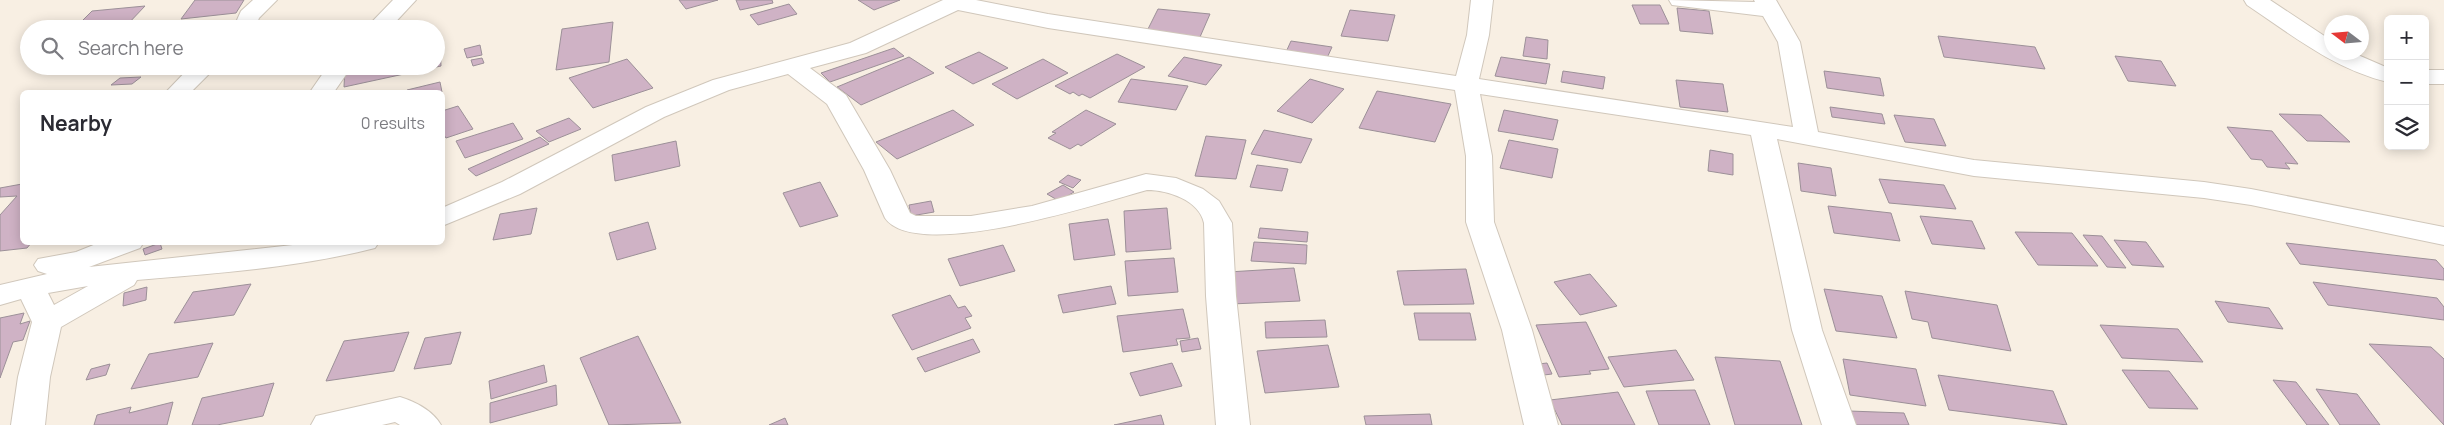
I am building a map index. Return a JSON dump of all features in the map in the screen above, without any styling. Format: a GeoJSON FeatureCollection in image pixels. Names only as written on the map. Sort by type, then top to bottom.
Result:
{"type":"FeatureCollection","features":[{"type":"Feature","properties":{"kind":"street"},"geometry":{"type":"LineString","coordinates":[[247,20],[248,16],[266,0]]}},
{"type":"Feature","properties":{"kind":"street"},"geometry":{"type":"LineString","coordinates":[[385,20],[405,0]]}},
{"type":"Feature","properties":{"kind":"street"},"geometry":{"type":"LineString","coordinates":[[1482,0],[1478,35],[1466,85],[1479,156],[1480,222],[1517,330],[1541,425]]}},
{"type":"Feature","properties":{"kind":"street"},"geometry":{"type":"LineString","coordinates":[[1680,0],[1768,5],[1789,42],[1805,122],[1806,138]]}},
{"type":"Feature","properties":{"kind":"street"},"geometry":{"type":"LineString","coordinates":[[2255,0],[2324,47]]}},
{"type":"Feature","properties":{"kind":"street"},"geometry":{"type":"LineString","coordinates":[[445,217],[511,188],[655,112],[721,85],[858,48],[960,2],[1048,21],[1762,129],[1974,168],[2204,190],[2252,197],[2444,236]]}},
{"type":"Feature","properties":{"kind":"street"},"geometry":{"type":"LineString","coordinates":[[2348,60],[2370,71],[2384,74]]}},
{"type":"Feature","properties":{"kind":"street"},"geometry":{"type":"LineString","coordinates":[[793,67],[837,100],[877,170],[899,218],[911,225],[971,224],[1035,214],[1154,181],[1164,182],[1189,191],[1202,200],[1217,220],[1220,311],[1233,425]]}},
{"type":"Feature","properties":{"kind":"street"},"geometry":{"type":"LineString","coordinates":[[180,90],[196,75]]}},
{"type":"Feature","properties":{"kind":"street"},"geometry":{"type":"LineString","coordinates":[[323,90],[334,75]]}},
{"type":"Feature","properties":{"kind":"street"},"geometry":{"type":"LineString","coordinates":[[2429,77],[2444,77]]}},
{"type":"Feature","properties":{"kind":"street"},"geometry":{"type":"LineString","coordinates":[[1762,129],[1807,330],[1839,425]]}},
{"type":"Feature","properties":{"kind":"street"},"geometry":{"type":"LineString","coordinates":[[0,295],[45,269],[81,260],[122,245]]}},
{"type":"Feature","properties":{"kind":"street"},"geometry":{"type":"LineString","coordinates":[[45,269],[134,272],[335,245]]}},
{"type":"Feature","properties":{"kind":"street"},"geometry":{"type":"LineString","coordinates":[[28,425],[34,377],[47,322],[45,269]]}},
{"type":"Feature","properties":{"kind":"street"},"geometry":{"type":"LineString","coordinates":[[47,322],[134,272]]}},
{"type":"Feature","properties":{"kind":"street"},"geometry":{"type":"LineString","coordinates":[[328,425],[400,409],[424,425]]}},
{"type":"Feature","properties":{"kind":"building"},"geometry":{"type":"Polygon","coordinates":[[[195,0],[244,0],[236,13],[181,19],[195,0]]]}},
{"type":"Feature","properties":{"kind":"building"},"geometry":{"type":"Polygon","coordinates":[[[679,0],[718,0],[686,9],[679,0]]]}},
{"type":"Feature","properties":{"kind":"building"},"geometry":{"type":"Polygon","coordinates":[[[736,0],[772,0],[773,3],[740,10],[736,0]]]}},
{"type":"Feature","properties":{"kind":"building"},"geometry":{"type":"Polygon","coordinates":[[[858,0],[900,0],[874,10],[858,0]]]}},
{"type":"Feature","properties":{"kind":"building"},"geometry":{"type":"Polygon","coordinates":[[[789,4],[797,14],[758,25],[750,15],[789,4]]]}},
{"type":"Feature","properties":{"kind":"building"},"geometry":{"type":"Polygon","coordinates":[[[1632,5],[1660,5],[1669,24],[1640,24],[1632,5]]]}},
{"type":"Feature","properties":{"kind":"building"},"geometry":{"type":"Polygon","coordinates":[[[145,6],[132,20],[83,20],[92,11],[145,6]]]}},
{"type":"Feature","properties":{"kind":"building"},"geometry":{"type":"Polygon","coordinates":[[[1677,8],[1709,11],[1713,34],[1680,31],[1677,8]]]}},
{"type":"Feature","properties":{"kind":"building"},"geometry":{"type":"Polygon","coordinates":[[[1158,9],[1210,14],[1200,37],[1147,31],[1158,9]]]}},
{"type":"Feature","properties":{"kind":"building"},"geometry":{"type":"Polygon","coordinates":[[[1350,10],[1395,15],[1388,41],[1341,36],[1350,10]]]}},
{"type":"Feature","properties":{"kind":"building"},"geometry":{"type":"Polygon","coordinates":[[[613,22],[609,62],[556,70],[562,29],[613,22]]]}},
{"type":"Feature","properties":{"kind":"building"},"geometry":{"type":"Polygon","coordinates":[[[1938,36],[2035,47],[2045,69],[1944,57],[1938,36]]]}},
{"type":"Feature","properties":{"kind":"building"},"geometry":{"type":"Polygon","coordinates":[[[1526,37],[1548,40],[1547,59],[1523,56],[1526,37]]]}},
{"type":"Feature","properties":{"kind":"building"},"geometry":{"type":"Polygon","coordinates":[[[1291,41],[1332,47],[1327,58],[1286,52],[1291,41]]]}},
{"type":"Feature","properties":{"kind":"building"},"geometry":{"type":"Polygon","coordinates":[[[480,45],[482,55],[467,58],[464,49],[480,45]]]}},
{"type":"Feature","properties":{"kind":"building"},"geometry":{"type":"Polygon","coordinates":[[[894,48],[904,56],[830,82],[821,73],[894,48]]]}},
{"type":"Feature","properties":{"kind":"building"},"geometry":{"type":"Polygon","coordinates":[[[979,52],[1008,68],[973,84],[945,67],[979,52]]]}},
{"type":"Feature","properties":{"kind":"building"},"geometry":{"type":"Polygon","coordinates":[[[1117,54],[1145,67],[1090,98],[1082,94],[1079,96],[1073,92],[1070,94],[1055,86],[1117,54]]]}},
{"type":"Feature","properties":{"kind":"building"},"geometry":{"type":"Polygon","coordinates":[[[2115,56],[2161,61],[2176,86],[2128,81],[2115,56]]]}},
{"type":"Feature","properties":{"kind":"building"},"geometry":{"type":"Polygon","coordinates":[[[909,57],[934,73],[861,105],[837,87],[909,57]]]}},
{"type":"Feature","properties":{"kind":"building"},"geometry":{"type":"Polygon","coordinates":[[[1184,57],[1222,65],[1206,85],[1168,76],[1184,57]]]}},
{"type":"Feature","properties":{"kind":"building"},"geometry":{"type":"Polygon","coordinates":[[[1501,57],[1550,64],[1546,84],[1495,76],[1501,57]]]}},
{"type":"Feature","properties":{"kind":"building"},"geometry":{"type":"Polygon","coordinates":[[[482,58],[484,63],[473,66],[471,60],[482,58]]]}},
{"type":"Feature","properties":{"kind":"building"},"geometry":{"type":"Polygon","coordinates":[[[627,59],[653,88],[593,108],[569,78],[627,59]]]}},
{"type":"Feature","properties":{"kind":"building"},"geometry":{"type":"Polygon","coordinates":[[[1043,59],[1068,73],[1017,99],[992,84],[1043,59]]]}},
{"type":"Feature","properties":{"kind":"building"},"geometry":{"type":"Polygon","coordinates":[[[1563,71],[1605,77],[1603,89],[1561,82],[1563,71]]]}},
{"type":"Feature","properties":{"kind":"building"},"geometry":{"type":"Polygon","coordinates":[[[1824,71],[1880,78],[1884,96],[1827,88],[1824,71]]]}},
{"type":"Feature","properties":{"kind":"building"},"geometry":{"type":"Polygon","coordinates":[[[345,75],[399,75],[344,87],[345,75]]]}},
{"type":"Feature","properties":{"kind":"building"},"geometry":{"type":"Polygon","coordinates":[[[141,77],[132,84],[111,85],[120,78],[141,77]]]}},
{"type":"Feature","properties":{"kind":"building"},"geometry":{"type":"Polygon","coordinates":[[[1131,79],[1188,86],[1176,110],[1118,102],[1131,79]]]}},
{"type":"Feature","properties":{"kind":"building"},"geometry":{"type":"Polygon","coordinates":[[[1310,79],[1344,89],[1312,123],[1277,111],[1310,79]]]}},
{"type":"Feature","properties":{"kind":"building"},"geometry":{"type":"Polygon","coordinates":[[[1676,80],[1723,84],[1728,112],[1680,107],[1676,80]]]}},
{"type":"Feature","properties":{"kind":"building"},"geometry":{"type":"Polygon","coordinates":[[[440,82],[442,90],[407,90],[440,82]]]}},
{"type":"Feature","properties":{"kind":"building"},"geometry":{"type":"Polygon","coordinates":[[[1377,91],[1451,104],[1435,142],[1359,128],[1377,91]]]}},
{"type":"Feature","properties":{"kind":"building"},"geometry":{"type":"Polygon","coordinates":[[[458,106],[473,129],[446,138],[445,110],[458,106]]]}},
{"type":"Feature","properties":{"kind":"building"},"geometry":{"type":"Polygon","coordinates":[[[1830,107],[1882,114],[1885,124],[1832,117],[1830,107]]]}},
{"type":"Feature","properties":{"kind":"building"},"geometry":{"type":"Polygon","coordinates":[[[953,110],[974,125],[897,159],[876,142],[953,110]]]}},
{"type":"Feature","properties":{"kind":"building"},"geometry":{"type":"Polygon","coordinates":[[[1086,110],[1116,124],[1081,146],[1078,144],[1070,149],[1048,138],[1056,133],[1052,132],[1086,110]]]}},
{"type":"Feature","properties":{"kind":"building"},"geometry":{"type":"Polygon","coordinates":[[[1504,110],[1558,120],[1553,140],[1498,131],[1504,110]]]}},
{"type":"Feature","properties":{"kind":"building"},"geometry":{"type":"Polygon","coordinates":[[[2279,114],[2321,115],[2350,142],[2307,141],[2279,114]]]}},
{"type":"Feature","properties":{"kind":"building"},"geometry":{"type":"Polygon","coordinates":[[[1894,115],[1934,119],[1946,146],[1905,142],[1894,115]]]}},
{"type":"Feature","properties":{"kind":"building"},"geometry":{"type":"Polygon","coordinates":[[[569,118],[581,129],[549,142],[536,131],[569,118]]]}},
{"type":"Feature","properties":{"kind":"building"},"geometry":{"type":"Polygon","coordinates":[[[513,123],[523,139],[465,158],[456,141],[513,123]]]}},
{"type":"Feature","properties":{"kind":"building"},"geometry":{"type":"Polygon","coordinates":[[[2227,127],[2272,131],[2298,164],[2285,163],[2290,169],[2267,167],[2262,160],[2251,159],[2227,127]]]}},
{"type":"Feature","properties":{"kind":"building"},"geometry":{"type":"Polygon","coordinates":[[[1264,130],[1312,139],[1301,163],[1251,154],[1264,130]]]}},
{"type":"Feature","properties":{"kind":"building"},"geometry":{"type":"Polygon","coordinates":[[[1206,136],[1246,140],[1236,179],[1195,176],[1206,136]]]}},
{"type":"Feature","properties":{"kind":"building"},"geometry":{"type":"Polygon","coordinates":[[[540,137],[549,144],[476,176],[468,169],[540,137]]]}},
{"type":"Feature","properties":{"kind":"building"},"geometry":{"type":"Polygon","coordinates":[[[1509,140],[1558,149],[1552,178],[1500,168],[1509,140]]]}},
{"type":"Feature","properties":{"kind":"building"},"geometry":{"type":"Polygon","coordinates":[[[676,141],[680,166],[615,181],[612,155],[676,141]]]}},
{"type":"Feature","properties":{"kind":"building"},"geometry":{"type":"Polygon","coordinates":[[[1710,150],[1733,154],[1733,175],[1708,171],[1710,150]]]}},
{"type":"Feature","properties":{"kind":"building"},"geometry":{"type":"Polygon","coordinates":[[[1798,163],[1831,168],[1836,196],[1801,191],[1798,163]]]}},
{"type":"Feature","properties":{"kind":"building"},"geometry":{"type":"Polygon","coordinates":[[[1257,165],[1288,169],[1282,191],[1250,187],[1257,165]]]}},
{"type":"Feature","properties":{"kind":"building"},"geometry":{"type":"Polygon","coordinates":[[[1068,175],[1081,180],[1073,188],[1059,182],[1068,175]]]}},
{"type":"Feature","properties":{"kind":"building"},"geometry":{"type":"Polygon","coordinates":[[[1879,179],[1944,185],[1956,209],[1889,203],[1879,179]]]}},
{"type":"Feature","properties":{"kind":"building"},"geometry":{"type":"Polygon","coordinates":[[[820,182],[838,216],[800,227],[783,193],[820,182]]]}},
{"type":"Feature","properties":{"kind":"building"},"geometry":{"type":"Polygon","coordinates":[[[20,184],[20,245],[30,245],[27,248],[0,251],[0,215],[17,196],[0,197],[0,188],[20,184]]]}},
{"type":"Feature","properties":{"kind":"building"},"geometry":{"type":"Polygon","coordinates":[[[1063,185],[1074,192],[1059,201],[1047,194],[1063,185]]]}},
{"type":"Feature","properties":{"kind":"building"},"geometry":{"type":"Polygon","coordinates":[[[931,201],[934,212],[911,216],[909,205],[931,201]]]}},
{"type":"Feature","properties":{"kind":"building"},"geometry":{"type":"Polygon","coordinates":[[[1828,206],[1891,213],[1900,241],[1834,233],[1828,206]]]}},
{"type":"Feature","properties":{"kind":"building"},"geometry":{"type":"Polygon","coordinates":[[[537,208],[531,234],[493,240],[500,214],[537,208]]]}},
{"type":"Feature","properties":{"kind":"building"},"geometry":{"type":"Polygon","coordinates":[[[1167,208],[1171,249],[1126,252],[1124,211],[1167,208]]]}},
{"type":"Feature","properties":{"kind":"building"},"geometry":{"type":"Polygon","coordinates":[[[1920,216],[1972,221],[1985,249],[1932,244],[1920,216]]]}},
{"type":"Feature","properties":{"kind":"building"},"geometry":{"type":"Polygon","coordinates":[[[1108,219],[1115,255],[1074,260],[1069,224],[1108,219]]]}},
{"type":"Feature","properties":{"kind":"building"},"geometry":{"type":"Polygon","coordinates":[[[648,222],[656,249],[617,260],[609,233],[648,222]]]}},
{"type":"Feature","properties":{"kind":"building"},"geometry":{"type":"Polygon","coordinates":[[[1260,228],[1308,232],[1307,242],[1258,238],[1260,228]]]}},
{"type":"Feature","properties":{"kind":"building"},"geometry":{"type":"Polygon","coordinates":[[[2015,232],[2072,233],[2098,266],[2038,265],[2015,232]]]}},
{"type":"Feature","properties":{"kind":"building"},"geometry":{"type":"Polygon","coordinates":[[[2083,235],[2102,236],[2126,268],[2107,267],[2083,235]]]}},
{"type":"Feature","properties":{"kind":"building"},"geometry":{"type":"Polygon","coordinates":[[[2114,240],[2146,242],[2164,267],[2132,265],[2114,240]]]}},
{"type":"Feature","properties":{"kind":"building"},"geometry":{"type":"Polygon","coordinates":[[[1254,242],[1307,245],[1306,264],[1251,261],[1254,242]]]}},
{"type":"Feature","properties":{"kind":"building"},"geometry":{"type":"Polygon","coordinates":[[[2286,243],[2436,260],[2444,269],[2444,280],[2300,264],[2286,243]]]}},
{"type":"Feature","properties":{"kind":"building"},"geometry":{"type":"Polygon","coordinates":[[[161,245],[162,249],[145,255],[143,249],[161,245]]]}},
{"type":"Feature","properties":{"kind":"building"},"geometry":{"type":"Polygon","coordinates":[[[1003,245],[1015,271],[960,286],[948,259],[1003,245]]]}},
{"type":"Feature","properties":{"kind":"building"},"geometry":{"type":"Polygon","coordinates":[[[1174,258],[1178,292],[1128,296],[1125,261],[1174,258]]]}},
{"type":"Feature","properties":{"kind":"building"},"geometry":{"type":"Polygon","coordinates":[[[1294,268],[1300,301],[1231,304],[1228,272],[1294,268]]]}},
{"type":"Feature","properties":{"kind":"building"},"geometry":{"type":"Polygon","coordinates":[[[1466,269],[1474,304],[1404,305],[1397,271],[1466,269]]]}},
{"type":"Feature","properties":{"kind":"building"},"geometry":{"type":"Polygon","coordinates":[[[1590,274],[1617,306],[1580,315],[1554,282],[1590,274]]]}},
{"type":"Feature","properties":{"kind":"building"},"geometry":{"type":"Polygon","coordinates":[[[2313,282],[2437,298],[2444,307],[2444,320],[2328,305],[2313,282]]]}},
{"type":"Feature","properties":{"kind":"building"},"geometry":{"type":"Polygon","coordinates":[[[251,284],[234,315],[174,323],[193,292],[251,284]]]}},
{"type":"Feature","properties":{"kind":"building"},"geometry":{"type":"Polygon","coordinates":[[[1111,286],[1116,304],[1063,313],[1058,295],[1111,286]]]}},
{"type":"Feature","properties":{"kind":"building"},"geometry":{"type":"Polygon","coordinates":[[[147,287],[146,300],[123,306],[124,293],[147,287]]]}},
{"type":"Feature","properties":{"kind":"building"},"geometry":{"type":"Polygon","coordinates":[[[1824,289],[1882,296],[1897,338],[1836,331],[1824,289]]]}},
{"type":"Feature","properties":{"kind":"building"},"geometry":{"type":"Polygon","coordinates":[[[1905,291],[1997,305],[2011,351],[1932,338],[1928,322],[1912,319],[1905,291]]]}},
{"type":"Feature","properties":{"kind":"building"},"geometry":{"type":"Polygon","coordinates":[[[950,295],[958,308],[965,306],[972,316],[965,318],[971,328],[912,350],[892,315],[950,295]]]}},
{"type":"Feature","properties":{"kind":"building"},"geometry":{"type":"Polygon","coordinates":[[[2215,301],[2269,308],[2283,329],[2228,322],[2215,301]]]}},
{"type":"Feature","properties":{"kind":"building"},"geometry":{"type":"Polygon","coordinates":[[[1183,309],[1190,338],[1176,339],[1178,345],[1123,352],[1117,316],[1183,309]]]}},
{"type":"Feature","properties":{"kind":"building"},"geometry":{"type":"Polygon","coordinates":[[[24,313],[20,324],[30,321],[23,340],[13,342],[0,378],[0,318],[24,313]]]}},
{"type":"Feature","properties":{"kind":"building"},"geometry":{"type":"Polygon","coordinates":[[[1414,313],[1470,313],[1476,340],[1419,340],[1414,313]]]}},
{"type":"Feature","properties":{"kind":"building"},"geometry":{"type":"Polygon","coordinates":[[[1325,320],[1327,337],[1266,338],[1265,322],[1325,320]]]}},
{"type":"Feature","properties":{"kind":"building"},"geometry":{"type":"Polygon","coordinates":[[[1586,322],[1609,369],[1589,371],[1591,374],[1559,377],[1536,325],[1586,322]]]}},
{"type":"Feature","properties":{"kind":"building"},"geometry":{"type":"Polygon","coordinates":[[[2100,325],[2178,329],[2203,362],[2122,358],[2100,325]]]}},
{"type":"Feature","properties":{"kind":"building"},"geometry":{"type":"Polygon","coordinates":[[[409,332],[394,371],[326,381],[344,341],[409,332]]]}},
{"type":"Feature","properties":{"kind":"building"},"geometry":{"type":"Polygon","coordinates":[[[461,332],[451,364],[414,369],[425,338],[461,332]]]}},
{"type":"Feature","properties":{"kind":"building"},"geometry":{"type":"Polygon","coordinates":[[[638,336],[681,423],[609,425],[580,358],[638,336]]]}},
{"type":"Feature","properties":{"kind":"building"},"geometry":{"type":"Polygon","coordinates":[[[1198,338],[1201,349],[1182,352],[1180,341],[1198,338]]]}},
{"type":"Feature","properties":{"kind":"building"},"geometry":{"type":"Polygon","coordinates":[[[973,339],[980,352],[925,372],[917,358],[973,339]]]}},
{"type":"Feature","properties":{"kind":"building"},"geometry":{"type":"Polygon","coordinates":[[[213,343],[198,377],[131,389],[149,354],[213,343]]]}},
{"type":"Feature","properties":{"kind":"building"},"geometry":{"type":"Polygon","coordinates":[[[2369,344],[2431,347],[2444,359],[2444,425],[2369,344]]]}},
{"type":"Feature","properties":{"kind":"building"},"geometry":{"type":"Polygon","coordinates":[[[1328,345],[1339,387],[1265,393],[1257,351],[1328,345]]]}},
{"type":"Feature","properties":{"kind":"building"},"geometry":{"type":"Polygon","coordinates":[[[1676,350],[1694,380],[1624,387],[1608,357],[1676,350]]]}},
{"type":"Feature","properties":{"kind":"building"},"geometry":{"type":"Polygon","coordinates":[[[1715,357],[1780,361],[1802,425],[1735,425],[1715,357]]]}},
{"type":"Feature","properties":{"kind":"building"},"geometry":{"type":"Polygon","coordinates":[[[1843,359],[1916,369],[1926,406],[1850,395],[1843,359]]]}},
{"type":"Feature","properties":{"kind":"building"},"geometry":{"type":"Polygon","coordinates":[[[1172,363],[1182,386],[1140,396],[1130,373],[1172,363]]]}},
{"type":"Feature","properties":{"kind":"building"},"geometry":{"type":"Polygon","coordinates":[[[1547,363],[1552,374],[1536,376],[1530,365],[1547,363]]]}},
{"type":"Feature","properties":{"kind":"building"},"geometry":{"type":"Polygon","coordinates":[[[110,364],[106,375],[86,380],[91,369],[110,364]]]}},
{"type":"Feature","properties":{"kind":"building"},"geometry":{"type":"Polygon","coordinates":[[[544,365],[547,382],[491,399],[489,381],[544,365]]]}},
{"type":"Feature","properties":{"kind":"building"},"geometry":{"type":"Polygon","coordinates":[[[2122,370],[2169,371],[2198,409],[2149,408],[2122,370]]]}},
{"type":"Feature","properties":{"kind":"building"},"geometry":{"type":"Polygon","coordinates":[[[1938,375],[2053,391],[2067,425],[1949,410],[1938,375]]]}},
{"type":"Feature","properties":{"kind":"building"},"geometry":{"type":"Polygon","coordinates":[[[2273,380],[2296,382],[2329,425],[2307,425],[2273,380]]]}},
{"type":"Feature","properties":{"kind":"building"},"geometry":{"type":"Polygon","coordinates":[[[274,383],[263,416],[217,425],[192,425],[202,398],[274,383]]]}},
{"type":"Feature","properties":{"kind":"building"},"geometry":{"type":"Polygon","coordinates":[[[556,385],[557,405],[490,423],[490,403],[556,385]]]}},
{"type":"Feature","properties":{"kind":"building"},"geometry":{"type":"Polygon","coordinates":[[[2316,389],[2357,394],[2380,425],[2340,425],[2316,389]]]}},
{"type":"Feature","properties":{"kind":"building"},"geometry":{"type":"Polygon","coordinates":[[[1695,390],[1710,425],[1659,425],[1646,391],[1695,390]]]}},
{"type":"Feature","properties":{"kind":"building"},"geometry":{"type":"Polygon","coordinates":[[[1618,392],[1635,425],[1562,425],[1550,400],[1618,392]]]}},
{"type":"Feature","properties":{"kind":"building"},"geometry":{"type":"Polygon","coordinates":[[[173,402],[167,425],[94,425],[97,415],[131,407],[129,413],[173,402]]]}},
{"type":"Feature","properties":{"kind":"building"},"geometry":{"type":"Polygon","coordinates":[[[1849,411],[1904,413],[1909,425],[1855,425],[1849,411]]]}},
{"type":"Feature","properties":{"kind":"building"},"geometry":{"type":"Polygon","coordinates":[[[1430,414],[1432,425],[1366,425],[1364,416],[1430,414]]]}},
{"type":"Feature","properties":{"kind":"building"},"geometry":{"type":"Polygon","coordinates":[[[1161,415],[1164,425],[1114,425],[1161,415]]]}},
{"type":"Feature","properties":{"kind":"building"},"geometry":{"type":"Polygon","coordinates":[[[785,418],[788,425],[769,425],[785,418]]]}}]}
